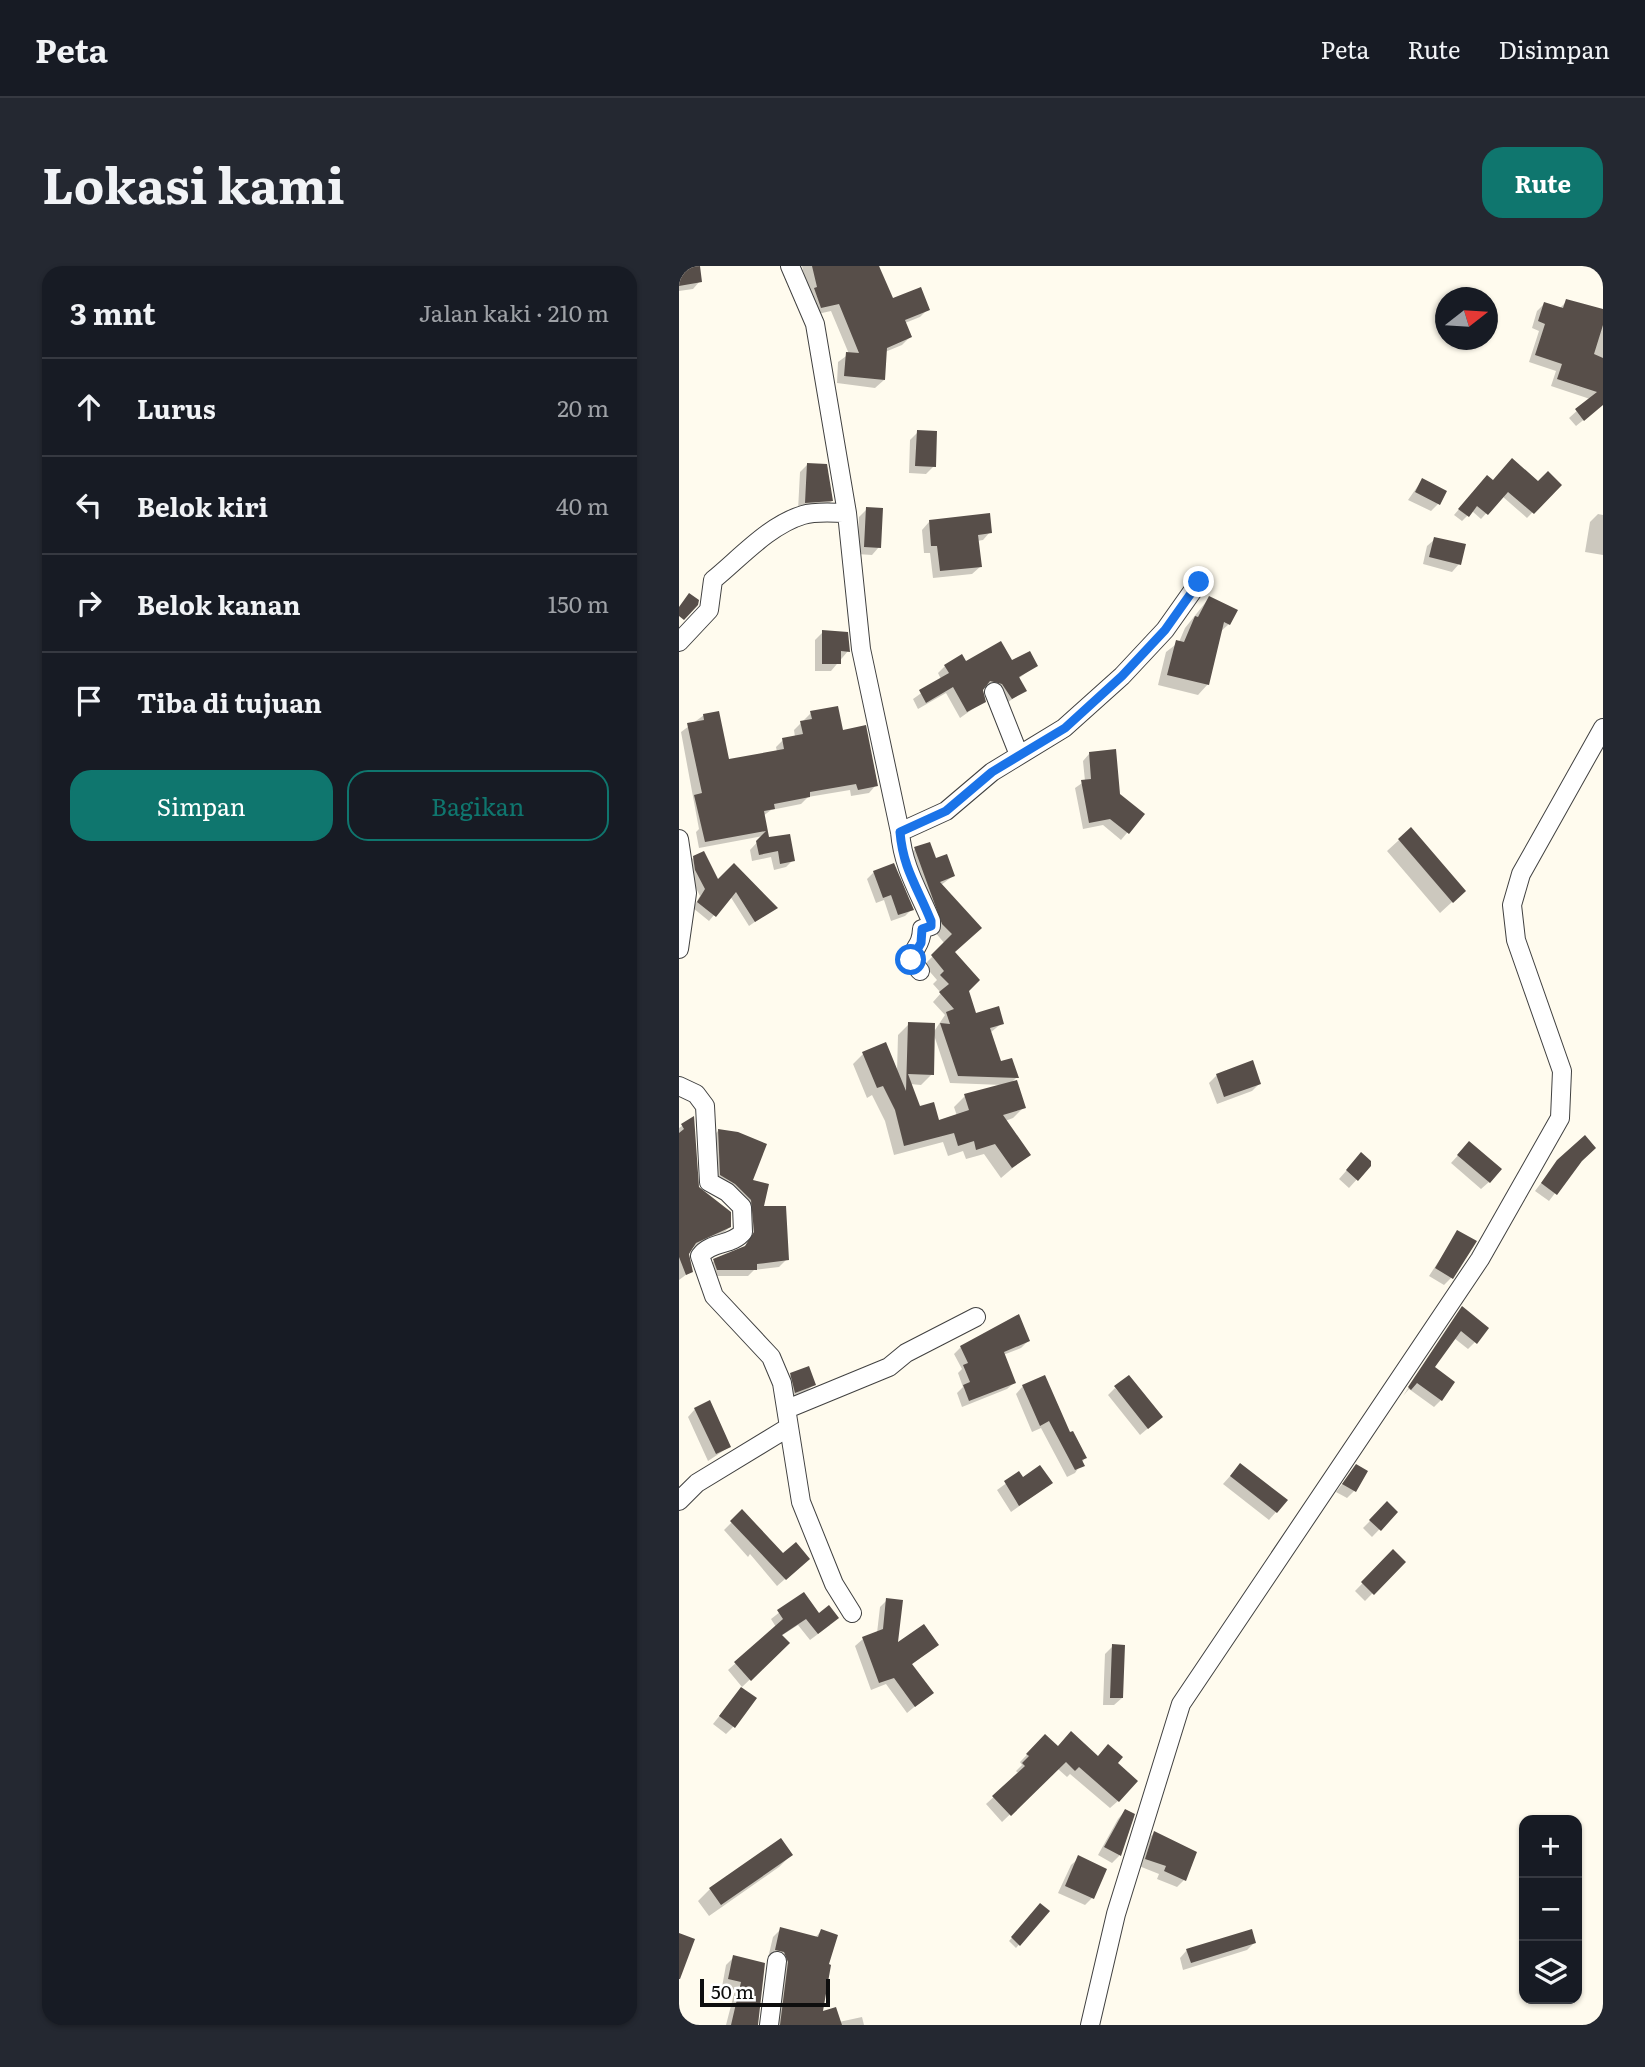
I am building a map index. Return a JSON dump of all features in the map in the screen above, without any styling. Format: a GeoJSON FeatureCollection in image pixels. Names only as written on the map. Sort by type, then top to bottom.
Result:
{"type":"FeatureCollection","features":[{"type":"Feature","properties":{"kind":"street"},"geometry":{"type":"LineString","coordinates":[[790,266],[815,324],[847,513],[861,649],[900,832],[902,855],[916,893],[931,921],[931,926],[922,929],[921,943],[911,960],[920,971]]}},
{"type":"Feature","properties":{"kind":"street"},"geometry":{"type":"LineString","coordinates":[[679,642],[709,610],[713,580],[747,552],[785,524],[803,515],[847,513]]}},
{"type":"Feature","properties":{"kind":"street"},"geometry":{"type":"LineString","coordinates":[[900,832],[946,811],[992,772],[1065,728],[1122,676],[1165,630],[1199,582]]}},
{"type":"Feature","properties":{"kind":"street"},"geometry":{"type":"LineString","coordinates":[[994,692],[1019,755]]}},
{"type":"Feature","properties":{"kind":"street"},"geometry":{"type":"LineString","coordinates":[[1090,2025],[1116,1914],[1181,1704],[1480,1259],[1560,1118],[1562,1071],[1516,940],[1511,905],[1521,874],[1603,728]]}},
{"type":"Feature","properties":{"kind":"street"},"geometry":{"type":"LineString","coordinates":[[679,839],[687,893],[679,949]]}},
{"type":"Feature","properties":{"kind":"street"},"geometry":{"type":"LineString","coordinates":[[679,1086],[696,1094],[705,1106],[705,1152],[709,1182],[727,1192],[742,1207],[743,1232],[738,1238],[706,1248],[701,1256],[703,1268],[714,1296],[771,1357],[782,1383],[801,1502],[834,1584],[852,1613]]}},
{"type":"Feature","properties":{"kind":"street"},"geometry":{"type":"LineString","coordinates":[[679,1501],[697,1483],[788,1418],[889,1367],[906,1353],[976,1317]]}},
{"type":"Feature","properties":{"kind":"street"},"geometry":{"type":"LineString","coordinates":[[769,2025],[777,1961]]}},
{"type":"Feature","properties":{"kind":"building"},"geometry":{"type":"Polygon","coordinates":[[[679,266],[700,266],[702,282],[679,286],[679,266]]]}},
{"type":"Feature","properties":{"kind":"building"},"geometry":{"type":"Polygon","coordinates":[[[812,266],[879,266],[893,298],[921,287],[930,310],[905,320],[912,337],[887,348],[885,380],[844,376],[846,352],[859,353],[839,304],[821,308],[814,288],[817,287],[812,266]]]}},
{"type":"Feature","properties":{"kind":"building"},"geometry":{"type":"Polygon","coordinates":[[[1566,299],[1603,309],[1603,325],[1594,354],[1603,358],[1603,405],[1584,421],[1575,409],[1597,392],[1557,379],[1562,364],[1535,355],[1545,324],[1538,321],[1544,302],[1563,308],[1566,299]]]}},
{"type":"Feature","properties":{"kind":"building"},"geometry":{"type":"Polygon","coordinates":[[[917,430],[937,431],[936,467],[915,466],[917,430]]]}},
{"type":"Feature","properties":{"kind":"building"},"geometry":{"type":"Polygon","coordinates":[[[1512,458],[1538,481],[1548,471],[1562,485],[1534,514],[1508,492],[1488,515],[1477,506],[1469,517],[1458,509],[1487,475],[1493,480],[1512,458]]]}},
{"type":"Feature","properties":{"kind":"building"},"geometry":{"type":"Polygon","coordinates":[[[807,463],[827,464],[833,501],[805,503],[807,463]]]}},
{"type":"Feature","properties":{"kind":"building"},"geometry":{"type":"Polygon","coordinates":[[[1422,478],[1447,491],[1440,505],[1415,492],[1422,478]]]}},
{"type":"Feature","properties":{"kind":"building"},"geometry":{"type":"Polygon","coordinates":[[[866,507],[883,508],[881,548],[864,547],[866,507]]]}},
{"type":"Feature","properties":{"kind":"building"},"geometry":{"type":"Polygon","coordinates":[[[990,513],[992,533],[978,535],[982,567],[940,571],[937,546],[931,546],[929,520],[990,513]]]}},
{"type":"Feature","properties":{"kind":"building"},"geometry":{"type":"Polygon","coordinates":[[[1434,537],[1466,544],[1461,565],[1429,557],[1434,537]]]}},
{"type":"Feature","properties":{"kind":"building"},"geometry":{"type":"Polygon","coordinates":[[[689,593],[699,600],[698,605],[684,620],[679,616],[679,607],[689,593]]]}},
{"type":"Feature","properties":{"kind":"building"},"geometry":{"type":"Polygon","coordinates":[[[1209,596],[1238,610],[1230,625],[1224,622],[1209,685],[1167,675],[1176,640],[1184,642],[1195,616],[1198,617],[1209,596]]]}},
{"type":"Feature","properties":{"kind":"building"},"geometry":{"type":"Polygon","coordinates":[[[822,630],[848,632],[850,652],[841,651],[841,664],[822,664],[822,630]]]}},
{"type":"Feature","properties":{"kind":"building"},"geometry":{"type":"Polygon","coordinates":[[[1001,641],[1012,660],[1030,651],[1038,666],[1019,677],[1027,691],[1012,699],[1002,684],[990,681],[983,690],[986,702],[967,712],[953,687],[926,703],[919,690],[949,673],[944,665],[962,654],[966,661],[1001,641]]]}},
{"type":"Feature","properties":{"kind":"building"},"geometry":{"type":"Polygon","coordinates":[[[838,706],[843,730],[866,725],[878,786],[858,790],[856,784],[810,792],[810,797],[774,804],[775,809],[764,811],[769,837],[790,834],[795,861],[780,864],[778,851],[759,855],[756,841],[766,831],[705,842],[694,795],[702,793],[687,723],[704,720],[703,714],[719,711],[729,759],[784,749],[782,738],[803,734],[800,721],[812,719],[810,711],[838,706]]]}},
{"type":"Feature","properties":{"kind":"building"},"geometry":{"type":"Polygon","coordinates":[[[1116,749],[1120,794],[1145,814],[1129,834],[1110,819],[1089,823],[1081,780],[1091,779],[1089,752],[1116,749]]]}},
{"type":"Feature","properties":{"kind":"building"},"geometry":{"type":"Polygon","coordinates":[[[1411,827],[1466,891],[1453,903],[1398,839],[1411,827]]]}},
{"type":"Feature","properties":{"kind":"building"},"geometry":{"type":"Polygon","coordinates":[[[930,842],[936,858],[947,854],[955,876],[940,882],[982,928],[955,952],[980,980],[969,991],[976,1013],[999,1006],[1004,1024],[990,1028],[1001,1061],[1012,1058],[1019,1078],[958,1076],[940,1023],[950,1024],[946,1012],[954,1009],[939,992],[949,984],[940,975],[944,971],[931,955],[952,934],[942,924],[914,847],[930,842]]]}},
{"type":"Feature","properties":{"kind":"building"},"geometry":{"type":"Polygon","coordinates":[[[704,851],[718,879],[734,863],[778,908],[755,922],[736,892],[716,917],[697,902],[705,889],[695,870],[693,856],[704,851]]]}},
{"type":"Feature","properties":{"kind":"building"},"geometry":{"type":"Polygon","coordinates":[[[894,863],[914,910],[898,915],[891,895],[883,898],[873,871],[894,863]]]}},
{"type":"Feature","properties":{"kind":"building"},"geometry":{"type":"Polygon","coordinates":[[[908,1022],[935,1023],[934,1075],[908,1074],[920,1106],[934,1102],[939,1120],[969,1110],[964,1094],[1017,1080],[1026,1108],[1003,1115],[1031,1155],[1012,1168],[995,1144],[976,1150],[974,1141],[958,1146],[954,1133],[904,1146],[895,1110],[883,1086],[877,1088],[862,1052],[886,1042],[906,1091],[908,1022]]]}},
{"type":"Feature","properties":{"kind":"building"},"geometry":{"type":"Polygon","coordinates":[[[1253,1060],[1261,1084],[1224,1097],[1216,1074],[1253,1060]]]}},
{"type":"Feature","properties":{"kind":"building"},"geometry":{"type":"Polygon","coordinates":[[[694,1116],[699,1187],[731,1212],[731,1227],[696,1243],[689,1254],[693,1272],[686,1275],[679,1257],[679,1133],[684,1129],[681,1124],[694,1116]]]}},
{"type":"Feature","properties":{"kind":"building"},"geometry":{"type":"Polygon","coordinates":[[[718,1129],[738,1132],[767,1144],[753,1180],[769,1184],[764,1206],[786,1206],[789,1260],[757,1264],[757,1270],[717,1270],[713,1259],[745,1246],[754,1232],[751,1200],[735,1184],[720,1175],[718,1129]]]}},
{"type":"Feature","properties":{"kind":"building"},"geometry":{"type":"Polygon","coordinates":[[[1585,1135],[1596,1148],[1582,1161],[1557,1195],[1541,1183],[1557,1160],[1585,1135]]]}},
{"type":"Feature","properties":{"kind":"building"},"geometry":{"type":"Polygon","coordinates":[[[1469,1141],[1502,1169],[1490,1183],[1457,1155],[1469,1141]]]}},
{"type":"Feature","properties":{"kind":"building"},"geometry":{"type":"Polygon","coordinates":[[[1361,1152],[1371,1161],[1371,1166],[1358,1181],[1346,1170],[1361,1152]]]}},
{"type":"Feature","properties":{"kind":"building"},"geometry":{"type":"Polygon","coordinates":[[[1457,1230],[1477,1241],[1453,1279],[1435,1268],[1457,1230]]]}},
{"type":"Feature","properties":{"kind":"building"},"geometry":{"type":"Polygon","coordinates":[[[1462,1306],[1489,1328],[1477,1344],[1461,1331],[1435,1367],[1455,1382],[1442,1401],[1417,1383],[1411,1390],[1408,1387],[1462,1306]]]}},
{"type":"Feature","properties":{"kind":"building"},"geometry":{"type":"Polygon","coordinates":[[[1019,1314],[1030,1341],[1004,1352],[1016,1383],[969,1401],[963,1385],[970,1382],[963,1365],[968,1363],[960,1346],[1019,1314]]]}},
{"type":"Feature","properties":{"kind":"building"},"geometry":{"type":"Polygon","coordinates":[[[809,1366],[816,1385],[795,1393],[790,1373],[809,1366]]]}},
{"type":"Feature","properties":{"kind":"building"},"geometry":{"type":"Polygon","coordinates":[[[1045,1375],[1070,1432],[1073,1431],[1087,1458],[1082,1460],[1085,1466],[1075,1470],[1049,1421],[1040,1426],[1022,1385],[1045,1375]]]}},
{"type":"Feature","properties":{"kind":"building"},"geometry":{"type":"Polygon","coordinates":[[[1129,1375],[1163,1417],[1148,1429],[1114,1386],[1129,1375]]]}},
{"type":"Feature","properties":{"kind":"building"},"geometry":{"type":"Polygon","coordinates":[[[710,1400],[731,1447],[716,1454],[694,1408],[710,1400]]]}},
{"type":"Feature","properties":{"kind":"building"},"geometry":{"type":"Polygon","coordinates":[[[1240,1463],[1288,1500],[1277,1513],[1230,1476],[1240,1463]]]}},
{"type":"Feature","properties":{"kind":"building"},"geometry":{"type":"Polygon","coordinates":[[[1356,1464],[1368,1471],[1356,1492],[1342,1484],[1356,1464]]]}},
{"type":"Feature","properties":{"kind":"building"},"geometry":{"type":"Polygon","coordinates":[[[1040,1465],[1053,1483],[1019,1506],[1004,1481],[1019,1471],[1023,1477],[1040,1465]]]}},
{"type":"Feature","properties":{"kind":"building"},"geometry":{"type":"Polygon","coordinates":[[[1387,1501],[1398,1512],[1381,1531],[1369,1520],[1387,1501]]]}},
{"type":"Feature","properties":{"kind":"building"},"geometry":{"type":"Polygon","coordinates":[[[742,1509],[783,1553],[796,1542],[810,1559],[786,1580],[730,1521],[742,1509]]]}},
{"type":"Feature","properties":{"kind":"building"},"geometry":{"type":"Polygon","coordinates":[[[1393,1549],[1406,1562],[1374,1595],[1361,1582],[1393,1549]]]}},
{"type":"Feature","properties":{"kind":"building"},"geometry":{"type":"Polygon","coordinates":[[[804,1592],[819,1613],[829,1605],[839,1618],[818,1634],[806,1619],[782,1635],[790,1643],[751,1681],[734,1662],[783,1619],[777,1610],[804,1592]]]}},
{"type":"Feature","properties":{"kind":"building"},"geometry":{"type":"Polygon","coordinates":[[[886,1598],[903,1600],[898,1642],[924,1624],[939,1645],[912,1664],[934,1693],[915,1707],[894,1678],[879,1683],[862,1637],[883,1629],[886,1598]]]}},
{"type":"Feature","properties":{"kind":"building"},"geometry":{"type":"Polygon","coordinates":[[[1112,1644],[1125,1645],[1123,1698],[1110,1698],[1112,1644]]]}},
{"type":"Feature","properties":{"kind":"building"},"geometry":{"type":"Polygon","coordinates":[[[741,1687],[757,1698],[735,1728],[719,1716],[741,1687]]]}},
{"type":"Feature","properties":{"kind":"building"},"geometry":{"type":"Polygon","coordinates":[[[1071,1731],[1098,1756],[1108,1744],[1123,1757],[1118,1763],[1138,1781],[1119,1802],[1079,1767],[1075,1771],[1066,1762],[1011,1816],[992,1796],[1025,1766],[1022,1763],[1029,1756],[1026,1754],[1045,1734],[1058,1746],[1071,1731]]]}},
{"type":"Feature","properties":{"kind":"building"},"geometry":{"type":"Polygon","coordinates":[[[1125,1809],[1135,1814],[1121,1856],[1104,1847],[1125,1809]]]}},
{"type":"Feature","properties":{"kind":"building"},"geometry":{"type":"Polygon","coordinates":[[[1154,1831],[1197,1852],[1186,1881],[1164,1871],[1166,1866],[1145,1859],[1154,1831]]]}},
{"type":"Feature","properties":{"kind":"building"},"geometry":{"type":"Polygon","coordinates":[[[781,1838],[793,1855],[721,1905],[709,1888],[781,1838]]]}},
{"type":"Feature","properties":{"kind":"building"},"geometry":{"type":"Polygon","coordinates":[[[1078,1855],[1107,1869],[1094,1899],[1065,1886],[1078,1855]]]}},
{"type":"Feature","properties":{"kind":"building"},"geometry":{"type":"Polygon","coordinates":[[[1040,1903],[1050,1911],[1020,1946],[1011,1937],[1040,1903]]]}},
{"type":"Feature","properties":{"kind":"building"},"geometry":{"type":"Polygon","coordinates":[[[780,1927],[818,1937],[821,1929],[838,1935],[829,1964],[831,1965],[823,2011],[836,2007],[842,2025],[780,2025],[788,1962],[784,1952],[775,1950],[780,1927]]]}},
{"type":"Feature","properties":{"kind":"building"},"geometry":{"type":"Polygon","coordinates":[[[1252,1929],[1256,1943],[1191,1963],[1186,1949],[1252,1929]]]}},
{"type":"Feature","properties":{"kind":"building"},"geometry":{"type":"Polygon","coordinates":[[[679,1933],[695,1939],[680,1979],[679,1979],[679,1933]]]}},
{"type":"Feature","properties":{"kind":"building"},"geometry":{"type":"Polygon","coordinates":[[[733,1955],[765,1963],[758,2025],[731,2025],[741,1982],[728,1979],[733,1955]]]}},
{"type":"Feature","properties":{"kind":"route"},"geometry":{"type":"LineString","coordinates":[[911,960],[921,943],[922,929],[931,926],[931,921],[916,893],[902,855],[900,832],[946,811],[992,772],[1065,728],[1122,676],[1165,630],[1199,582]]}}]}
